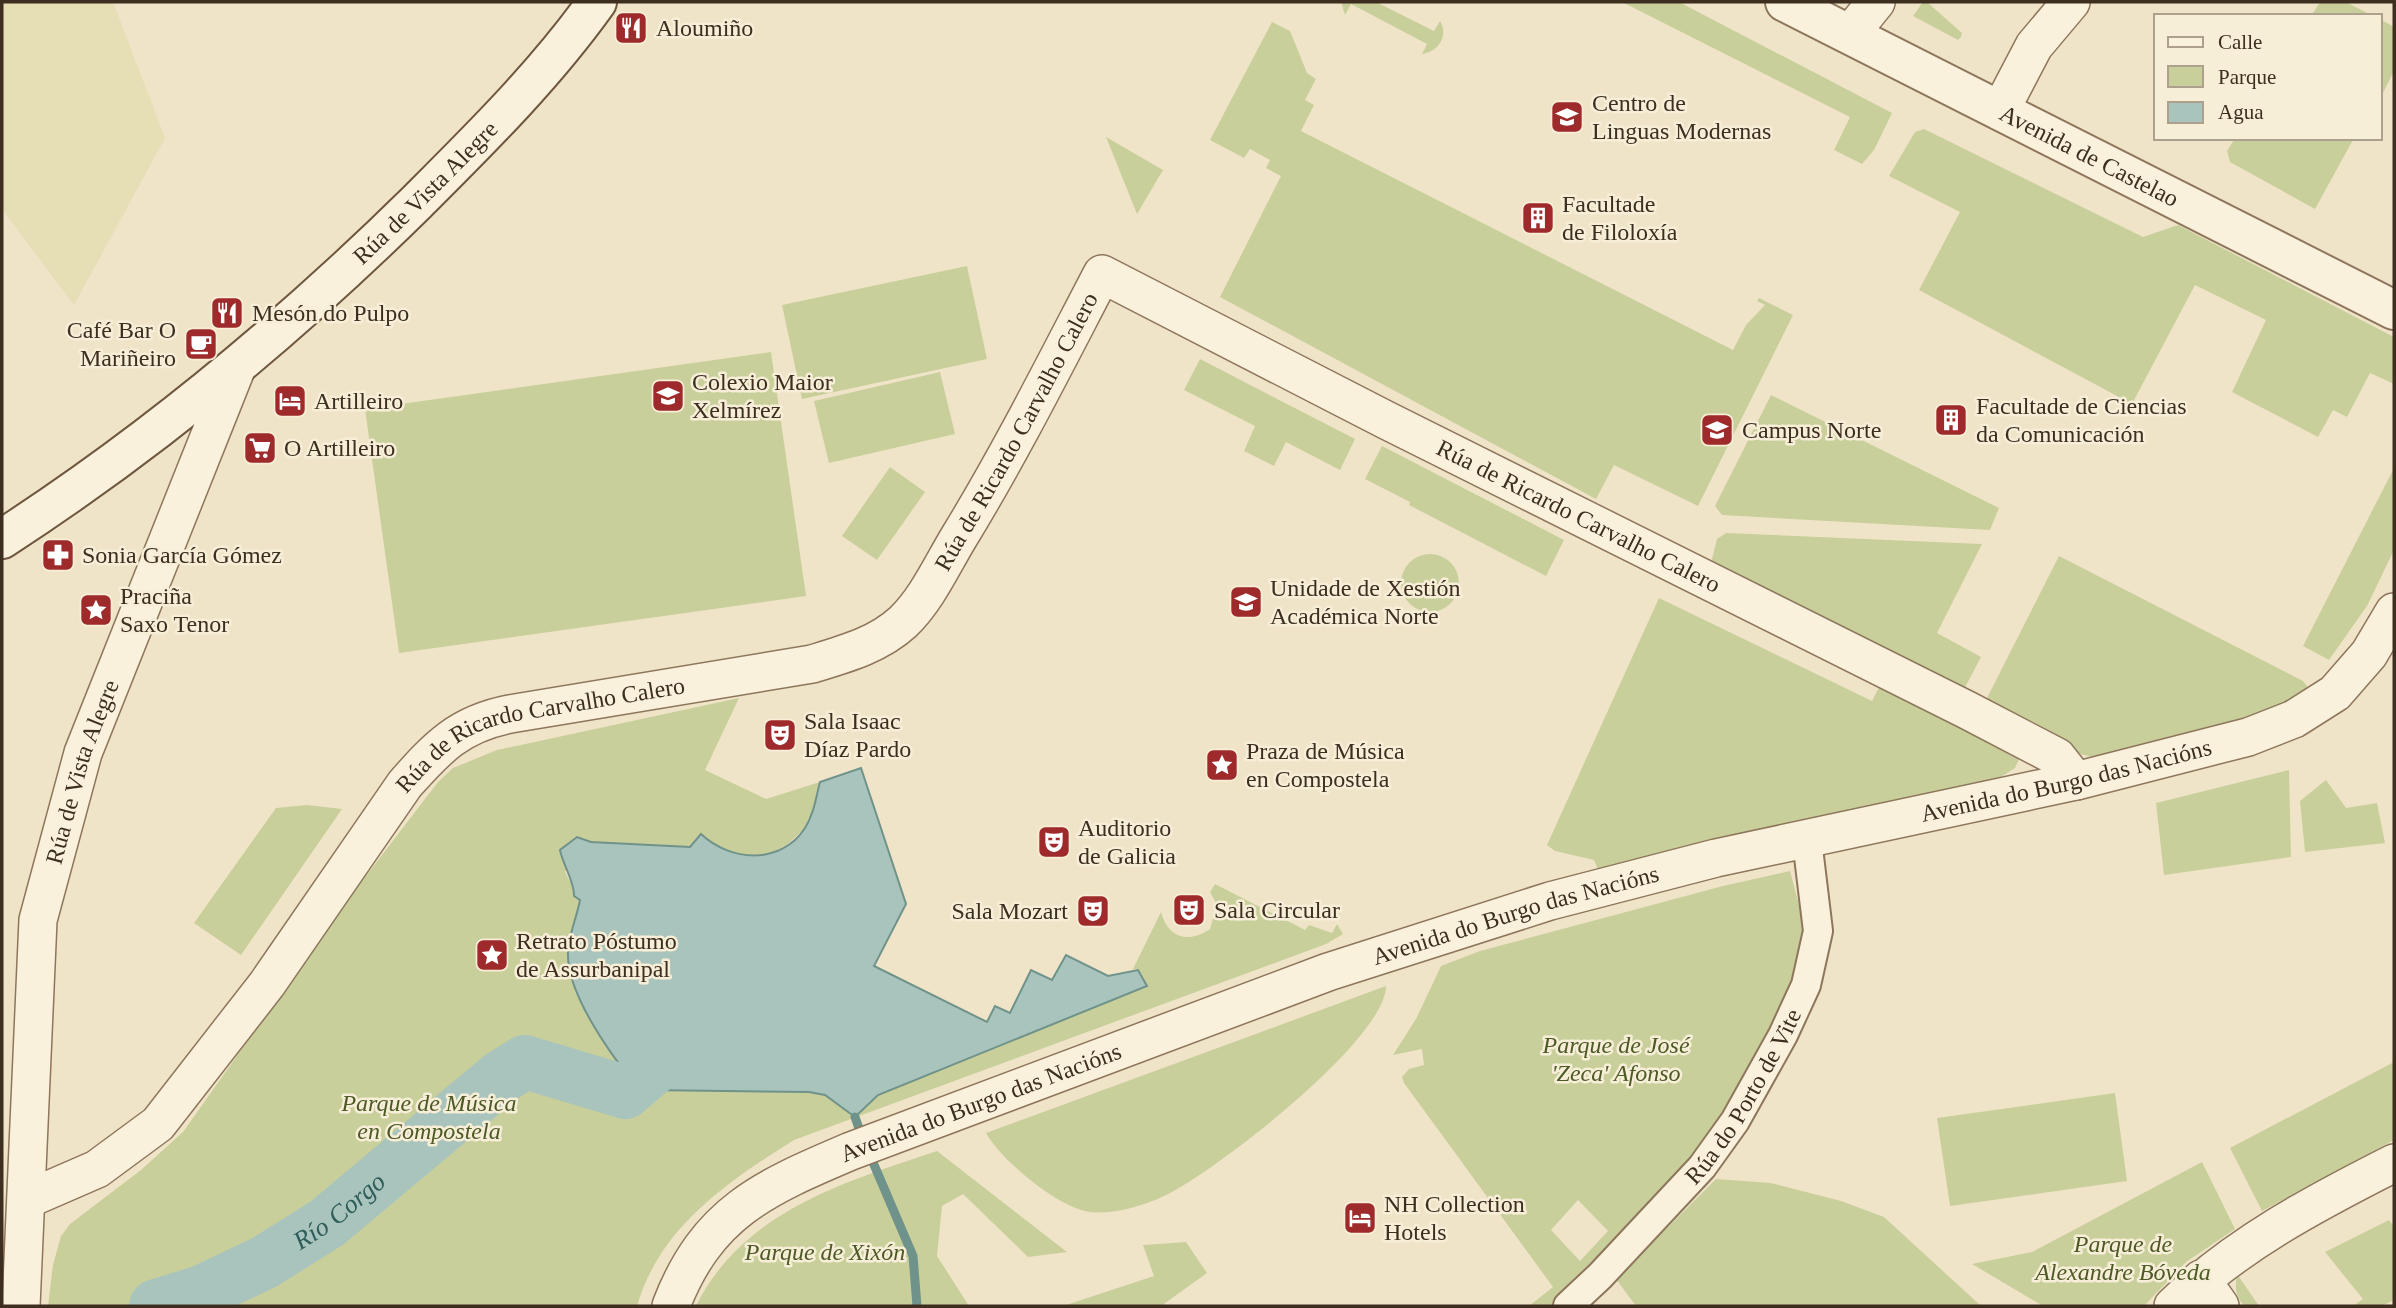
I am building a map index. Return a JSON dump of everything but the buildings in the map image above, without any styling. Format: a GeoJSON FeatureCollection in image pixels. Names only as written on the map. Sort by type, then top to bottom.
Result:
{"type":"FeatureCollection","features":[{"type":"Feature","properties":{"kind":"main road","name":"Rúa de Vista Alegre"},"geometry":{"type":"LineString","coordinates":[[2,540],[127,453],[301,313],[509,111],[540,77],[597,2]]}},
{"type":"Feature","properties":{"kind":"main road","name":"Avenida de Castelao"},"geometry":{"type":"LineString","coordinates":[[1785,2],[2394,310]]}},
{"type":"Feature","properties":{"kind":"street"},"geometry":{"type":"LineString","coordinates":[[1850,34],[1876,2]]}},
{"type":"Feature","properties":{"kind":"street"},"geometry":{"type":"LineString","coordinates":[[2000,111],[2034,46],[2071,2]]}},
{"type":"Feature","properties":{"kind":"street","name":"Rúa de Ricardo Carvalho Calero"},"geometry":{"type":"LineString","coordinates":[[28,1184],[76,1180],[125,1151],[158,1124],[267,984],[405,785],[429,756],[463,729],[476,722],[510,714],[812,664],[858,650],[883,637],[903,622],[920,602],[988,489],[1102,274],[1398,426],[1967,710],[2057,757],[2076,781]]}},
{"type":"Feature","properties":{"kind":"street","name":"Rúa de Vista Alegre"},"geometry":{"type":"LineString","coordinates":[[21,1306],[13,1259],[28,1184],[30,1048],[38,920],[83,753],[237,367]]}},
{"type":"Feature","properties":{"kind":"street","name":"Avenida do Burgo das Nacións"},"geometry":{"type":"LineString","coordinates":[[671,1306],[685,1270],[698,1251],[736,1210],[804,1171],[1328,972],[1417,942],[1649,873],[2076,781],[2217,747],[2294,719],[2346,683],[2369,654],[2394,612]]}},
{"type":"Feature","properties":{"kind":"street","name":"Rúa do Porto de Vite"},"geometry":{"type":"LineString","coordinates":[[1568,1306],[1600,1276],[1702,1167],[1735,1121],[1783,1035],[1806,985],[1814,960],[1818,931],[1807,840]]}},
{"type":"Feature","properties":{"kind":"street"},"geometry":{"type":"LineString","coordinates":[[2173,1306],[2211,1293],[2309,1206],[2394,1163]]}},
{"type":"Feature","properties":{"kind":"shaded area"},"geometry":{"type":"Polygon","coordinates":[[[2,2],[113,2],[165,138],[74,305],[2,209],[2,2]]]}},
{"type":"Feature","properties":{"kind":"green space"},"geometry":{"type":"Polygon","coordinates":[[[1341,2],[1376,2],[1434,31],[1440,21],[1443,37],[1438,46],[1422,54],[1427,44],[1351,4],[1345,15],[1341,2]]]}},
{"type":"Feature","properties":{"kind":"green space"},"geometry":{"type":"Polygon","coordinates":[[[1622,2],[1679,2],[1892,113],[1874,150],[1862,164],[1834,150],[1850,117],[1622,2]]]}},
{"type":"Feature","properties":{"kind":"green space"},"geometry":{"type":"Polygon","coordinates":[[[1923,2],[1927,2],[1962,33],[1958,40],[1913,16],[1923,2]]]}},
{"type":"Feature","properties":{"kind":"green space"},"geometry":{"type":"Polygon","coordinates":[[[2320,2],[2346,2],[2369,14],[2312,14],[2320,2]]]}},
{"type":"Feature","properties":{"kind":"green space"},"geometry":{"type":"Polygon","coordinates":[[[2382,20],[2394,27],[2394,71],[2382,95],[2382,20]]]}},
{"type":"Feature","properties":{"kind":"green space"},"geometry":{"type":"Polygon","coordinates":[[[1272,22],[1290,31],[1307,73],[1316,79],[1305,100],[1314,105],[1301,131],[1733,350],[1746,325],[1765,305],[1757,301],[1759,298],[1793,315],[1698,506],[1614,465],[1596,499],[1220,297],[1281,176],[1266,168],[1270,160],[1250,149],[1244,158],[1210,140],[1272,22]]]}},
{"type":"Feature","properties":{"kind":"green space"},"geometry":{"type":"Polygon","coordinates":[[[1924,129],[2143,237],[2178,225],[2394,337],[2394,384],[2370,373],[2347,417],[2333,410],[2318,437],[2232,392],[2266,320],[2195,285],[2132,404],[1919,290],[1960,212],[1889,176],[1915,132],[1924,129]]]}},
{"type":"Feature","properties":{"kind":"green space"},"geometry":{"type":"Polygon","coordinates":[[[1106,137],[1163,170],[1137,214],[1106,137]]]}},
{"type":"Feature","properties":{"kind":"green space"},"geometry":{"type":"Polygon","coordinates":[[[2234,140],[2353,140],[2315,209],[2230,162],[2227,151],[2234,140]]]}},
{"type":"Feature","properties":{"kind":"green space"},"geometry":{"type":"Polygon","coordinates":[[[967,266],[987,359],[802,399],[782,305],[967,266]]]}},
{"type":"Feature","properties":{"kind":"green space"},"geometry":{"type":"Polygon","coordinates":[[[771,352],[806,596],[399,653],[365,409],[771,352]]]}},
{"type":"Feature","properties":{"kind":"green space"},"geometry":{"type":"Polygon","coordinates":[[[1200,359],[1355,439],[1340,470],[1286,442],[1274,466],[1244,451],[1255,426],[1184,390],[1200,359]]]}},
{"type":"Feature","properties":{"kind":"green space"},"geometry":{"type":"Polygon","coordinates":[[[940,372],[955,434],[829,463],[814,401],[940,372]]]}},
{"type":"Feature","properties":{"kind":"green space"},"geometry":{"type":"Polygon","coordinates":[[[1771,395],[1999,508],[1990,530],[1722,515],[1715,506],[1771,395]]]}},
{"type":"Feature","properties":{"kind":"green space"},"geometry":{"type":"Polygon","coordinates":[[[1382,446],[1564,540],[1546,576],[1409,505],[1410,502],[1365,479],[1382,446]]]}},
{"type":"Feature","properties":{"kind":"green space"},"geometry":{"type":"Polygon","coordinates":[[[890,467],[925,492],[877,560],[842,536],[890,467]]]}},
{"type":"Feature","properties":{"kind":"green space"},"geometry":{"type":"Polygon","coordinates":[[[2394,468],[2394,550],[2367,606],[2329,660],[2303,646],[2394,468]]]}},
{"type":"Feature","properties":{"kind":"green space"},"geometry":{"type":"Polygon","coordinates":[[[1726,533],[1982,544],[1937,633],[1981,657],[1960,697],[1711,563],[1717,539],[1726,533]]]}},
{"type":"Feature","properties":{"kind":"green space"},"geometry":{"type":"Polygon","coordinates":[[[1424,554],[1436,554],[1451,562],[1459,577],[1459,589],[1451,604],[1436,612],[1424,612],[1409,604],[1401,589],[1401,577],[1409,562],[1424,554]]]}},
{"type":"Feature","properties":{"kind":"green space"},"geometry":{"type":"Polygon","coordinates":[[[2059,556],[2303,681],[2310,690],[2267,716],[2097,758],[2071,752],[1984,704],[2059,556]]]}},
{"type":"Feature","properties":{"kind":"green space"},"geometry":{"type":"Polygon","coordinates":[[[1659,598],[1872,701],[1884,677],[2016,750],[2019,759],[2015,768],[1999,778],[1598,869],[1594,860],[1555,851],[1547,845],[1659,598]]]}},
{"type":"Feature","properties":{"kind":"green space","name":"Parque de Música en Compostela"},"geometry":{"type":"Polygon","coordinates":[[[739,698],[705,770],[766,799],[820,782],[813,812],[805,828],[788,844],[770,854],[744,856],[711,844],[691,847],[591,842],[583,838],[565,872],[580,900],[575,992],[627,1075],[646,1090],[809,1092],[824,1095],[855,1117],[878,1095],[1119,997],[1138,970],[1133,969],[1161,912],[1169,928],[1180,936],[1194,936],[1210,929],[1217,905],[1210,892],[1215,884],[1305,930],[1309,925],[1332,933],[1337,924],[1343,934],[1326,944],[794,1140],[721,1190],[679,1230],[648,1278],[637,1306],[48,1306],[53,1265],[61,1236],[70,1224],[141,1170],[183,1132],[349,898],[438,782],[453,768],[497,750],[739,698]]]}},
{"type":"Feature","properties":{"kind":"green space"},"geometry":{"type":"Polygon","coordinates":[[[2289,770],[2291,857],[2164,875],[2156,803],[2289,770]]]}},
{"type":"Feature","properties":{"kind":"green space"},"geometry":{"type":"Polygon","coordinates":[[[2326,780],[2346,808],[2377,803],[2385,843],[2305,852],[2300,801],[2326,780]]]}},
{"type":"Feature","properties":{"kind":"green space"},"geometry":{"type":"Polygon","coordinates":[[[307,805],[342,809],[241,955],[194,923],[276,808],[307,805]]]}},
{"type":"Feature","properties":{"kind":"green space","name":"Parque de José 'Zeca' Afonso"},"geometry":{"type":"Polygon","coordinates":[[[1790,871],[1804,924],[1804,952],[1790,997],[1710,1140],[1556,1306],[1529,1306],[1553,1287],[1404,1083],[1402,1077],[1409,1069],[1424,1065],[1422,1049],[1393,1055],[1416,1019],[1441,966],[1480,951],[1723,886],[1790,871]],[[1578,1200],[1551,1230],[1580,1261],[1608,1231],[1578,1200]]]}},
{"type":"Feature","properties":{"kind":"green space"},"geometry":{"type":"Polygon","coordinates":[[[1386,986],[1378,1010],[1358,1039],[1292,1104],[1186,1184],[1145,1204],[1108,1212],[1077,1209],[1047,1192],[1017,1169],[986,1133],[1386,986]]]}},
{"type":"Feature","properties":{"kind":"green space","name":"Parque de Alexandre Bóveda"},"geometry":{"type":"Polygon","coordinates":[[[2394,1062],[2394,1140],[2262,1211],[2230,1148],[2394,1062]]]}},
{"type":"Feature","properties":{"kind":"green space"},"geometry":{"type":"Polygon","coordinates":[[[2115,1093],[2127,1181],[1950,1206],[1937,1118],[2115,1093]]]}},
{"type":"Feature","properties":{"kind":"green space","name":"Parque de Xixón"},"geometry":{"type":"Polygon","coordinates":[[[937,1151],[1067,1252],[1028,1257],[963,1194],[942,1206],[937,1256],[969,1306],[696,1306],[716,1273],[741,1246],[769,1223],[800,1204],[833,1189],[937,1151]]]}},
{"type":"Feature","properties":{"kind":"green space","name":"Parque de Alexandre Bóveda"},"geometry":{"type":"Polygon","coordinates":[[[2202,1162],[2235,1229],[2186,1262],[2144,1306],[2043,1306],[1972,1264],[2032,1252],[2202,1162]]]}},
{"type":"Feature","properties":{"kind":"green space"},"geometry":{"type":"Polygon","coordinates":[[[1716,1179],[1771,1183],[1841,1201],[1884,1217],[1981,1306],[1636,1306],[1616,1279],[1716,1179]]]}},
{"type":"Feature","properties":{"kind":"green space"},"geometry":{"type":"Polygon","coordinates":[[[2389,1220],[2394,1227],[2394,1300],[2382,1306],[2353,1306],[2363,1299],[2325,1252],[2389,1220]]]}},
{"type":"Feature","properties":{"kind":"green space"},"geometry":{"type":"Polygon","coordinates":[[[1186,1242],[1207,1273],[1161,1306],[1063,1306],[1154,1276],[1143,1245],[1186,1242]]]}},
{"type":"Feature","properties":{"kind":"green space"},"geometry":{"type":"Polygon","coordinates":[[[2237,1274],[2259,1306],[2244,1306],[2241,1302],[2236,1291],[2237,1274]]]}},
{"type":"Feature","properties":{"kind":"water"},"geometry":{"type":"Polygon","coordinates":[[[861,768],[906,904],[874,966],[987,1022],[995,1006],[1010,1013],[1031,970],[1052,980],[1066,955],[1108,976],[1138,970],[1147,986],[878,1095],[855,1117],[825,1095],[809,1092],[646,1090],[636,1086],[603,1041],[574,986],[568,952],[580,900],[574,896],[573,885],[560,850],[577,837],[591,842],[690,847],[701,834],[727,850],[741,854],[769,854],[795,840],[805,828],[813,811],[820,782],[861,768]]]}},
{"type":"Feature","properties":{"kind":"waterway","name":"Río Corgo"},"geometry":{"type":"LineString","coordinates":[[156,1306],[202,1292],[265,1262],[327,1223],[501,1077],[525,1062],[625,1092],[692,1035]]}},
{"type":"Feature","properties":{"kind":"waterway","name":"Río Corgo"},"geometry":{"type":"LineString","coordinates":[[855,1117],[862,1137]]}},
{"type":"Feature","properties":{"kind":"waterway","name":"Río Corgo"},"geometry":{"type":"LineString","coordinates":[[869,1153],[913,1256],[917,1306]]}},
{"type":"Feature","properties":{"kind":"place","name":"Aloumiño"},"geometry":{"type":"Point","coordinates":[631,28]}},
{"type":"Feature","properties":{"kind":"place","name":"Centro de Linguas Modernas"},"geometry":{"type":"Point","coordinates":[1567,117]}},
{"type":"Feature","properties":{"kind":"place","name":"Facultade de Filoloxía"},"geometry":{"type":"Point","coordinates":[1538,218]}},
{"type":"Feature","properties":{"kind":"place","name":"Mesón do Pulpo"},"geometry":{"type":"Point","coordinates":[227,313]}},
{"type":"Feature","properties":{"kind":"place","name":"Café Bar O Mariñeiro"},"geometry":{"type":"Point","coordinates":[201,344]}},
{"type":"Feature","properties":{"kind":"place","name":"Colexio Maior Xelmírez"},"geometry":{"type":"Point","coordinates":[668,396]}},
{"type":"Feature","properties":{"kind":"place","name":"Artilleiro"},"geometry":{"type":"Point","coordinates":[290,401]}},
{"type":"Feature","properties":{"kind":"place","name":"Facultade de Ciencias da Comunicación"},"geometry":{"type":"Point","coordinates":[1951,420]}},
{"type":"Feature","properties":{"kind":"place","name":"Campus Norte"},"geometry":{"type":"Point","coordinates":[1717,430]}},
{"type":"Feature","properties":{"kind":"place","name":"O Artilleiro"},"geometry":{"type":"Point","coordinates":[260,448]}},
{"type":"Feature","properties":{"kind":"place","name":"Sonia García Gómez"},"geometry":{"type":"Point","coordinates":[58,555]}},
{"type":"Feature","properties":{"kind":"place","name":"Unidade de Xestión Académica Norte"},"geometry":{"type":"Point","coordinates":[1246,602]}},
{"type":"Feature","properties":{"kind":"place","name":"Praciña Saxo Tenor"},"geometry":{"type":"Point","coordinates":[96,610]}},
{"type":"Feature","properties":{"kind":"place","name":"Sala Isaac Díaz Pardo"},"geometry":{"type":"Point","coordinates":[780,735]}},
{"type":"Feature","properties":{"kind":"place","name":"Praza de Música en Compostela"},"geometry":{"type":"Point","coordinates":[1222,765]}},
{"type":"Feature","properties":{"kind":"place","name":"Auditorio de Galicia"},"geometry":{"type":"Point","coordinates":[1054,842]}},
{"type":"Feature","properties":{"kind":"place","name":"Sala Circular"},"geometry":{"type":"Point","coordinates":[1189,910]}},
{"type":"Feature","properties":{"kind":"place","name":"Sala Mozart"},"geometry":{"type":"Point","coordinates":[1093,911]}},
{"type":"Feature","properties":{"kind":"place","name":"Retrato Póstumo de Assurbanipal"},"geometry":{"type":"Point","coordinates":[492,955]}},
{"type":"Feature","properties":{"kind":"place","name":"NH Collection Hotels"},"geometry":{"type":"Point","coordinates":[1360,1218]}}]}
